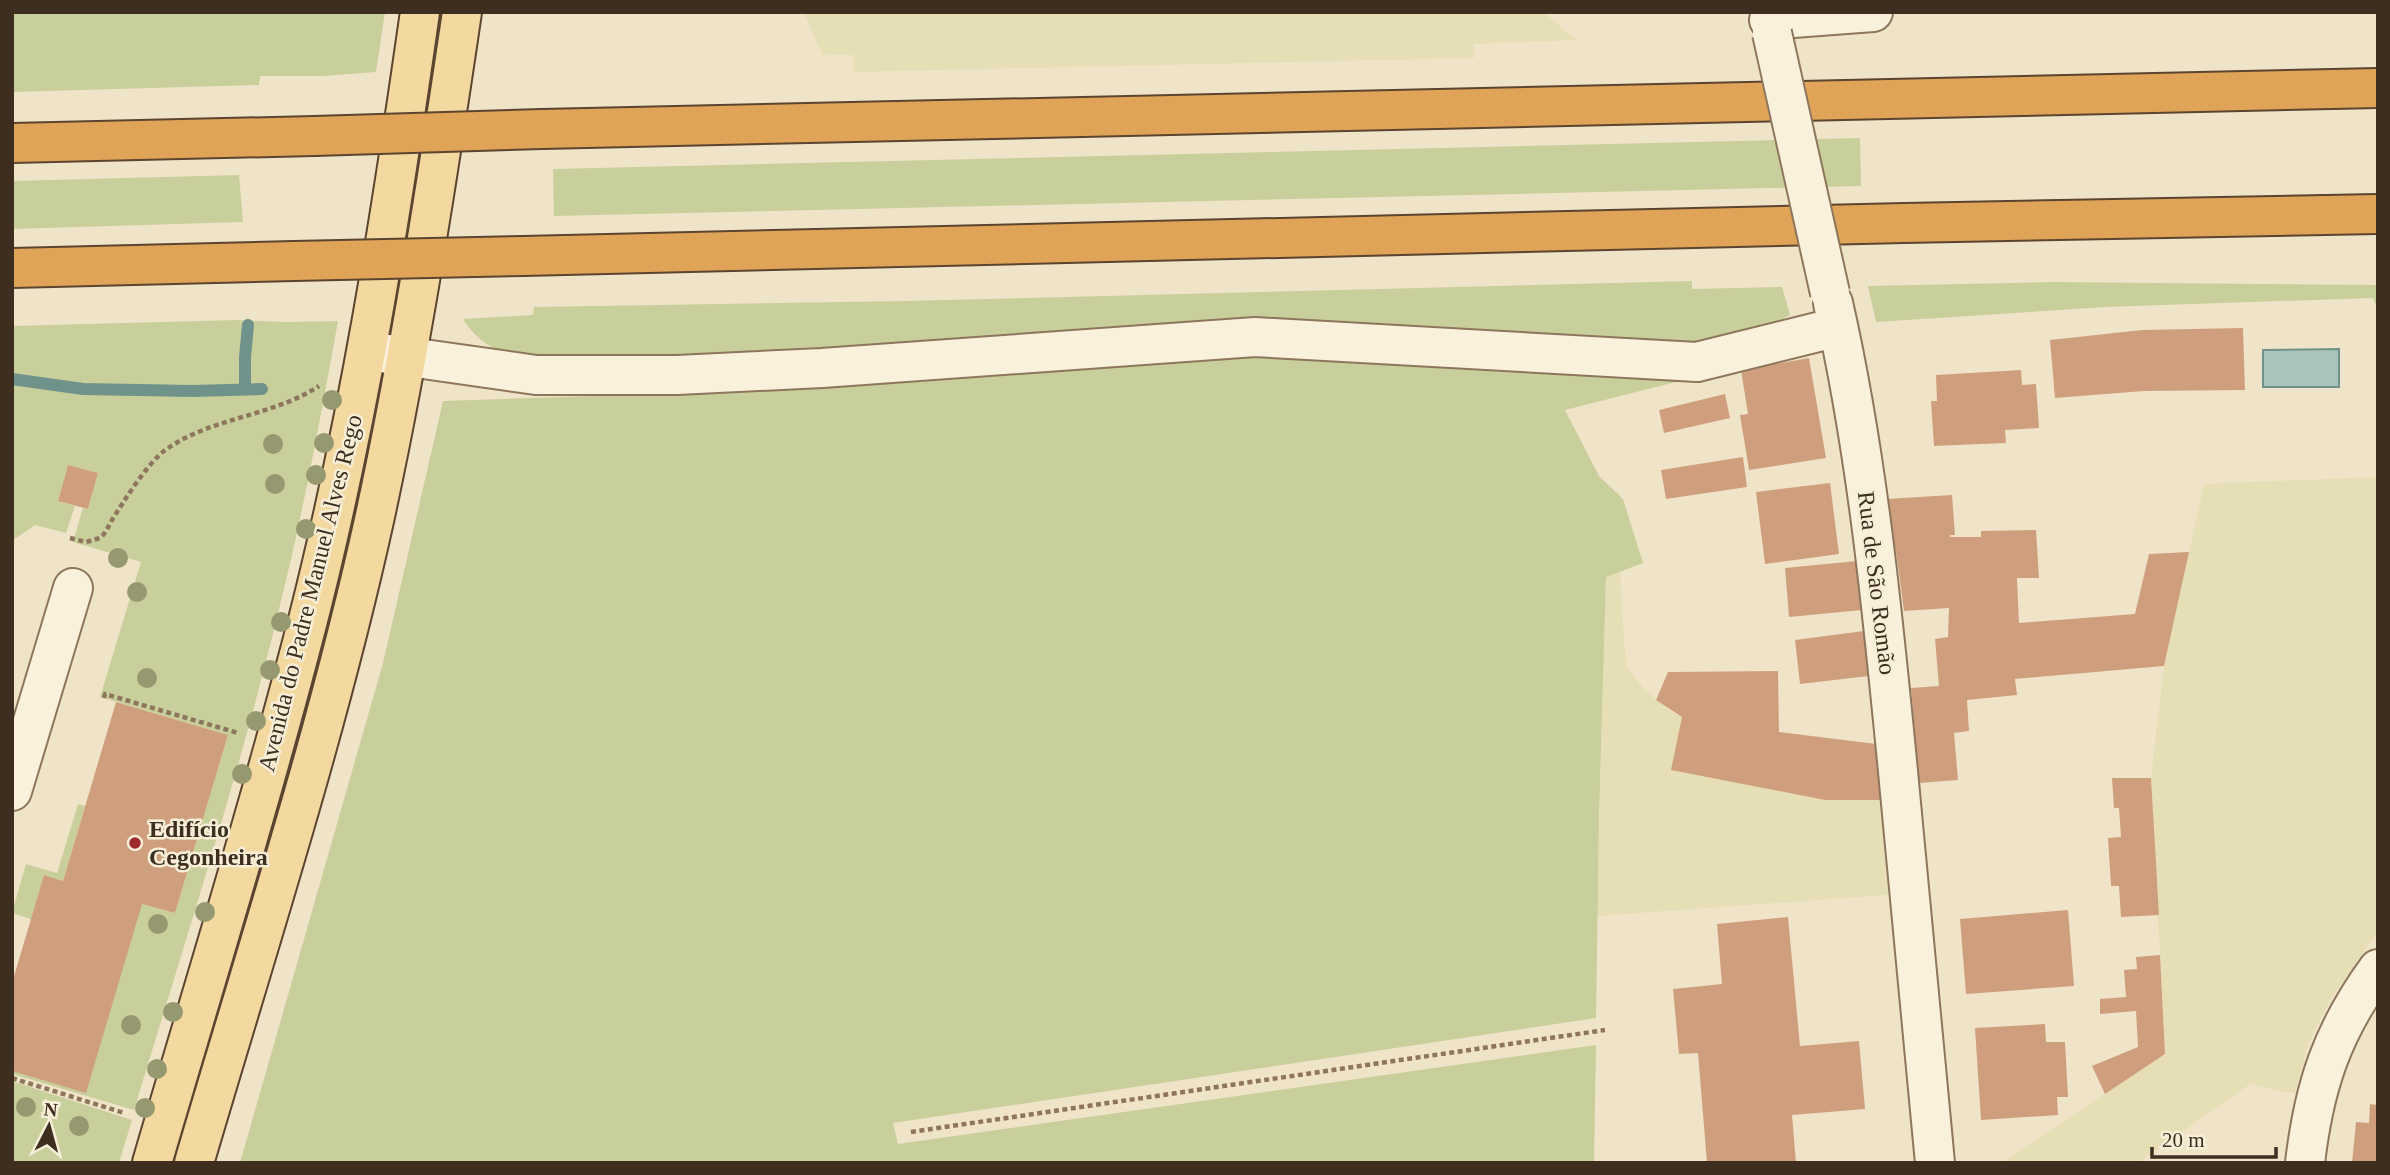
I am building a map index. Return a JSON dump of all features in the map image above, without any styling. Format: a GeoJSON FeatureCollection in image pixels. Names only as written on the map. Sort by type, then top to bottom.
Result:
{"type":"FeatureCollection","features":[{"type":"Feature","properties":{"kind":"highway"},"geometry":{"type":"LineString","coordinates":[[12,143],[2378,88]]}},
{"type":"Feature","properties":{"kind":"highway"},"geometry":{"type":"LineString","coordinates":[[12,268],[2378,214]]}},
{"type":"Feature","properties":{"kind":"main road"},"geometry":{"type":"LineString","coordinates":[[419,23],[460,26]]}},
{"type":"Feature","properties":{"kind":"main road","name":"Avenida do Padre Manuel Alves Rego"},"geometry":{"type":"LineString","coordinates":[[152,1163],[253,824],[308,619],[367,351],[419,23]]}},
{"type":"Feature","properties":{"kind":"main road","name":"Avenida do Padre Manuel Alves Rego"},"geometry":{"type":"LineString","coordinates":[[194,1163],[299,810],[339,665],[374,519],[408,358],[460,26]]}},
{"type":"Feature","properties":{"kind":"street"},"geometry":{"type":"LineString","coordinates":[[1769,22],[1873,12]]}},
{"type":"Feature","properties":{"kind":"street","name":"Rua de São Romão"},"geometry":{"type":"LineString","coordinates":[[1769,22],[1834,310],[1868,502],[1885,639],[1917,954],[1935,1163]]}},
{"type":"Feature","properties":{"kind":"street"},"geometry":{"type":"LineString","coordinates":[[367,351],[536,375],[677,375],[822,368],[1255,337],[1697,362],[1834,310]]}},
{"type":"Feature","properties":{"kind":"street"},"geometry":{"type":"LineString","coordinates":[[12,791],[73,588]]}},
{"type":"Feature","properties":{"kind":"street"},"geometry":{"type":"LineString","coordinates":[[2305,1163],[2312,1114],[2324,1067],[2343,1023],[2378,969]]}},
{"type":"Feature","properties":{"kind":"path"},"geometry":{"type":"LineString","coordinates":[[69,538],[86,542],[100,538],[140,478],[162,452],[192,435],[307,394],[328,380]]}},
{"type":"Feature","properties":{"kind":"path"},"geometry":{"type":"LineString","coordinates":[[104,698],[105,694],[246,736]]}},
{"type":"Feature","properties":{"kind":"path"},"geometry":{"type":"LineString","coordinates":[[911,1132],[1605,1030]]}},
{"type":"Feature","properties":{"kind":"path"},"geometry":{"type":"LineString","coordinates":[[12,1077],[133,1116]]}},
{"type":"Feature","properties":{"kind":"shaded area"},"geometry":{"type":"Polygon","coordinates":[[[804,12],[1543,12],[1576,40],[1474,44],[1474,58],[853,72],[853,55],[825,54],[825,61],[804,12]]]}},
{"type":"Feature","properties":{"kind":"shaded area"},"geometry":{"type":"Polygon","coordinates":[[[2378,477],[2378,931],[2331,999],[2308,1044],[2295,1094],[2250,1084],[2138,1163],[2002,1163],[2165,1054],[2151,778],[2164,666],[2204,484],[2378,477]]]}},
{"type":"Feature","properties":{"kind":"shaded area"},"geometry":{"type":"Polygon","coordinates":[[[1620,571],[1628,668],[1643,688],[1670,711],[1682,717],[1876,744],[1888,895],[1597,916],[1606,577],[1620,571]]]}},
{"type":"Feature","properties":{"kind":"green space"},"geometry":{"type":"Polygon","coordinates":[[[12,12],[385,12],[376,72],[323,76],[260,76],[259,85],[12,92],[12,12]]]}},
{"type":"Feature","properties":{"kind":"green space"},"geometry":{"type":"Polygon","coordinates":[[[1860,138],[1861,186],[554,216],[553,169],[1860,138]]]}},
{"type":"Feature","properties":{"kind":"green space"},"geometry":{"type":"Polygon","coordinates":[[[239,175],[243,222],[12,229],[12,181],[239,175]]]}},
{"type":"Feature","properties":{"kind":"green space"},"geometry":{"type":"Polygon","coordinates":[[[1692,281],[1692,289],[1782,287],[1790,315],[1762,331],[1710,345],[1007,340],[556,365],[516,356],[493,347],[482,341],[463,319],[533,315],[534,307],[905,301],[1692,281]]]}},
{"type":"Feature","properties":{"kind":"green space"},"geometry":{"type":"Polygon","coordinates":[[[2052,282],[2378,285],[2378,310],[2373,298],[2105,307],[1876,322],[1868,286],[2052,282]]]}},
{"type":"Feature","properties":{"kind":"green space"},"geometry":{"type":"Polygon","coordinates":[[[237,320],[338,321],[305,497],[265,665],[211,857],[134,1110],[12,1074],[12,1071],[142,904],[175,913],[228,735],[100,697],[141,562],[73,542],[83,508],[88,509],[98,473],[68,465],[58,501],[75,506],[66,533],[35,525],[12,541],[12,326],[237,320]]]}},
{"type":"Feature","properties":{"kind":"green space"},"geometry":{"type":"Polygon","coordinates":[[[1248,352],[1684,380],[1565,410],[1599,476],[1623,499],[1643,563],[1606,577],[1596,1018],[893,1123],[898,1144],[1596,1045],[1594,1163],[240,1163],[383,663],[443,401],[623,395],[1248,352]]]}},
{"type":"Feature","properties":{"kind":"green space"},"geometry":{"type":"Polygon","coordinates":[[[382,406],[364,516],[185,1163],[171,1163],[374,412],[377,407],[382,406]]]}},
{"type":"Feature","properties":{"kind":"green space"},"geometry":{"type":"Polygon","coordinates":[[[78,804],[85,806],[63,881],[44,876],[31,919],[12,913],[26,864],[57,873],[78,804]]]}},
{"type":"Feature","properties":{"kind":"green space"},"geometry":{"type":"Polygon","coordinates":[[[12,1081],[132,1120],[119,1163],[12,1163],[12,1081]]]}},
{"type":"Feature","properties":{"kind":"water"},"geometry":{"type":"Polygon","coordinates":[[[2339,349],[2339,387],[2263,387],[2263,350],[2339,349]]]}},
{"type":"Feature","properties":{"kind":"building"},"geometry":{"type":"Polygon","coordinates":[[[2243,328],[2245,390],[2144,391],[2055,398],[2050,340],[2142,330],[2243,328]]]}},
{"type":"Feature","properties":{"kind":"building"},"geometry":{"type":"Polygon","coordinates":[[[1809,358],[1826,458],[1749,470],[1740,415],[1748,414],[1741,370],[1809,358]]]}},
{"type":"Feature","properties":{"kind":"building"},"geometry":{"type":"Polygon","coordinates":[[[2021,370],[2022,385],[2036,384],[2039,428],[2005,430],[2006,443],[1934,446],[1931,401],[1937,401],[1936,375],[2021,370]]]}},
{"type":"Feature","properties":{"kind":"building"},"geometry":{"type":"Polygon","coordinates":[[[1725,394],[1730,418],[1664,433],[1659,410],[1725,394]]]}},
{"type":"Feature","properties":{"kind":"building"},"geometry":{"type":"Polygon","coordinates":[[[1743,457],[1747,487],[1666,499],[1661,470],[1743,457]]]}},
{"type":"Feature","properties":{"kind":"building"},"geometry":{"type":"Polygon","coordinates":[[[68,465],[98,473],[88,509],[58,501],[68,465]]]}},
{"type":"Feature","properties":{"kind":"building"},"geometry":{"type":"Polygon","coordinates":[[[1830,483],[1839,554],[1765,564],[1756,492],[1830,483]]]}},
{"type":"Feature","properties":{"kind":"building"},"geometry":{"type":"Polygon","coordinates":[[[1952,495],[1955,535],[1950,537],[1981,537],[1981,531],[2036,530],[2039,578],[2017,578],[2019,623],[2135,614],[2149,554],[2189,552],[2164,666],[2015,679],[2017,695],[1967,700],[1969,731],[1954,733],[1958,780],[1919,783],[1911,688],[1939,686],[1935,639],[1948,637],[1949,608],[1904,611],[1886,499],[1952,495]]]}},
{"type":"Feature","properties":{"kind":"building"},"geometry":{"type":"Polygon","coordinates":[[[1857,561],[1862,610],[1789,617],[1785,568],[1857,561]]]}},
{"type":"Feature","properties":{"kind":"building"},"geometry":{"type":"Polygon","coordinates":[[[1864,631],[1869,676],[1800,684],[1795,640],[1864,631]]]}},
{"type":"Feature","properties":{"kind":"building"},"geometry":{"type":"Polygon","coordinates":[[[1778,671],[1779,732],[1876,744],[1881,800],[1825,800],[1671,770],[1682,717],[1656,700],[1668,672],[1778,671]]]}},
{"type":"Feature","properties":{"kind":"building"},"geometry":{"type":"Polygon","coordinates":[[[116,702],[228,735],[175,913],[142,904],[86,1093],[12,1071],[12,983],[44,875],[63,881],[116,702]]]}},
{"type":"Feature","properties":{"kind":"building"},"geometry":{"type":"Polygon","coordinates":[[[2112,778],[2151,778],[2159,915],[2121,917],[2119,886],[2111,886],[2108,838],[2121,837],[2119,808],[2114,808],[2112,778]]]}},
{"type":"Feature","properties":{"kind":"building"},"geometry":{"type":"Polygon","coordinates":[[[2068,910],[2074,986],[1966,994],[1960,919],[2068,910]]]}},
{"type":"Feature","properties":{"kind":"building"},"geometry":{"type":"Polygon","coordinates":[[[1788,917],[1800,1046],[1859,1041],[1865,1109],[1792,1115],[1796,1163],[1707,1163],[1698,1053],[1679,1054],[1673,989],[1722,984],[1717,924],[1788,917]]]}},
{"type":"Feature","properties":{"kind":"building"},"geometry":{"type":"Polygon","coordinates":[[[2160,955],[2165,1054],[2105,1094],[2092,1066],[2138,1047],[2136,1011],[2100,1014],[2100,999],[2126,997],[2124,970],[2137,969],[2136,957],[2160,955]]]}},
{"type":"Feature","properties":{"kind":"building"},"geometry":{"type":"Polygon","coordinates":[[[2045,1024],[2046,1042],[2065,1042],[2068,1097],[2057,1097],[2058,1115],[1981,1120],[1975,1028],[2045,1024]]]}},
{"type":"Feature","properties":{"kind":"building"},"geometry":{"type":"Polygon","coordinates":[[[2370,1104],[2378,1105],[2378,1163],[2352,1163],[2356,1122],[2369,1123],[2370,1104]]]}},
{"type":"Feature","properties":{"kind":"waterway"},"geometry":{"type":"LineString","coordinates":[[245,389],[248,325]]}},
{"type":"Feature","properties":{"kind":"waterway"},"geometry":{"type":"LineString","coordinates":[[12,379],[83,389],[262,389]]}},
{"type":"Feature","properties":{"kind":"place","name":"Edifício Cegonheira"},"geometry":{"type":"Point","coordinates":[135,843]}}]}
